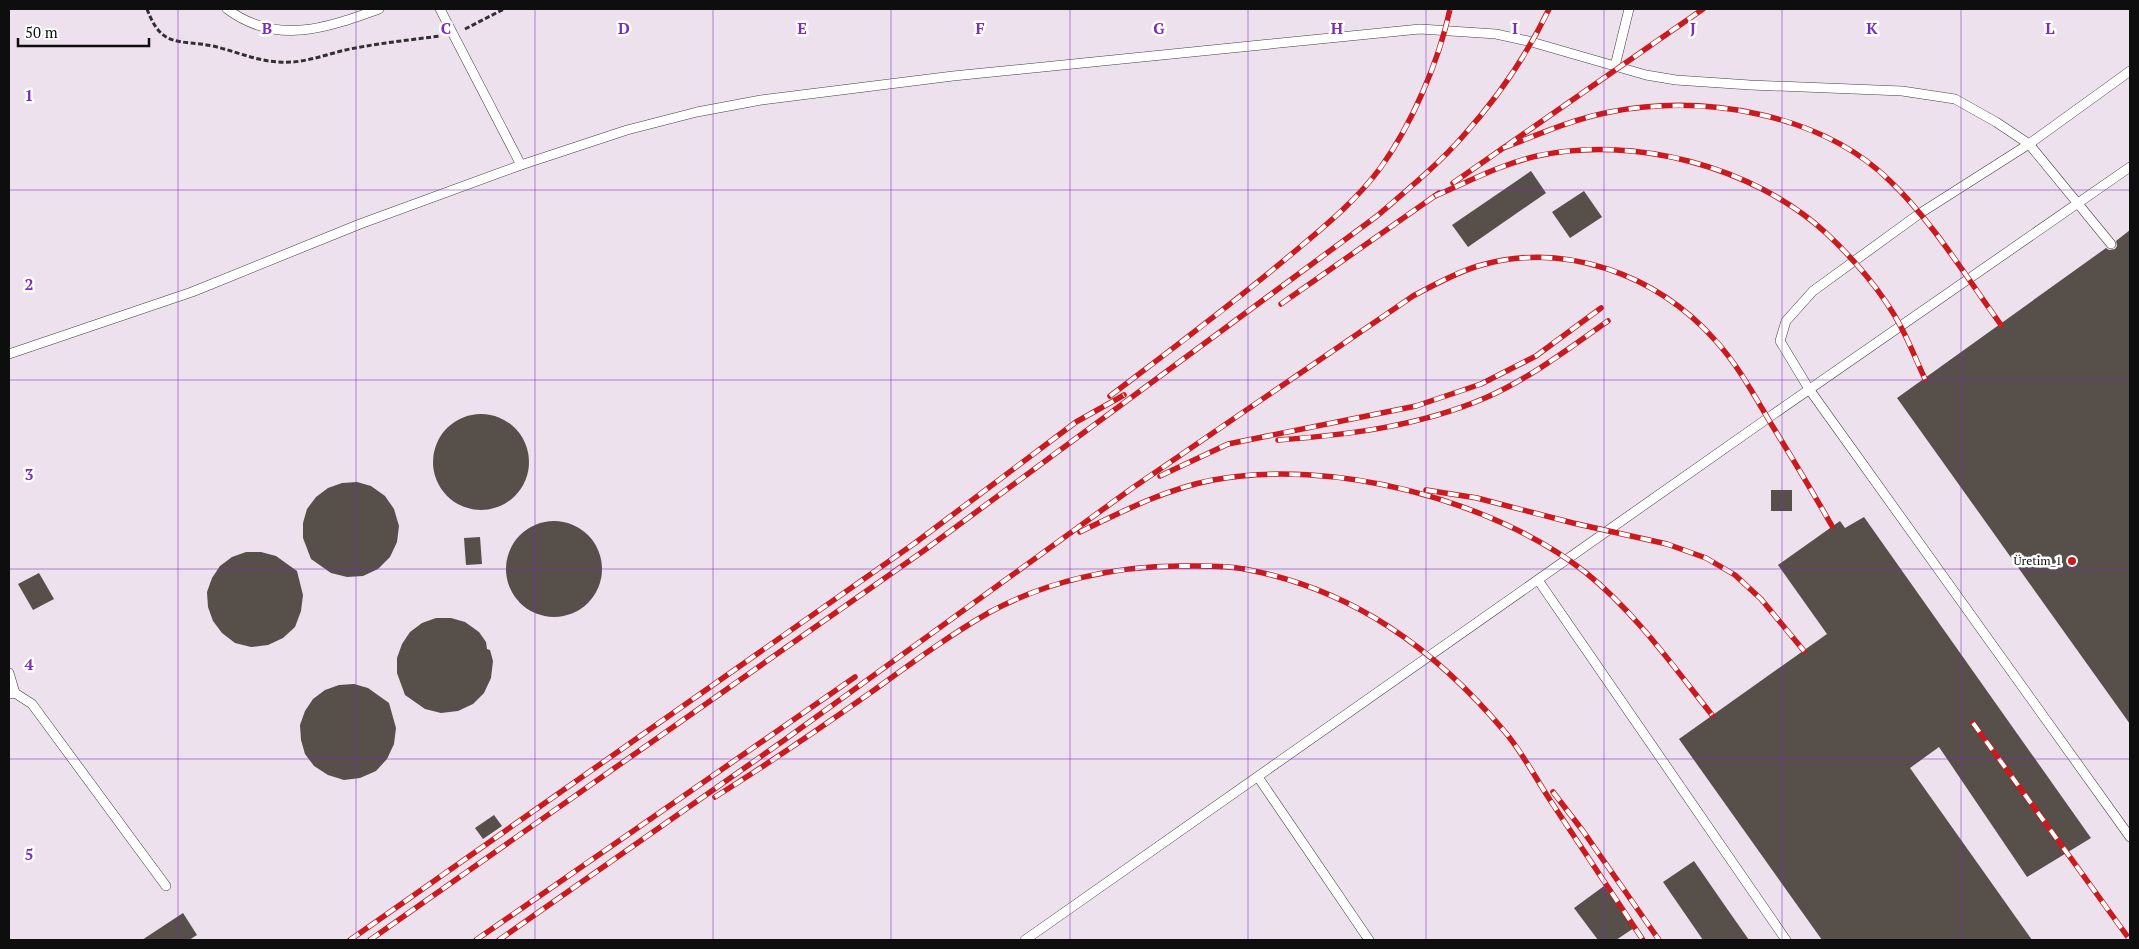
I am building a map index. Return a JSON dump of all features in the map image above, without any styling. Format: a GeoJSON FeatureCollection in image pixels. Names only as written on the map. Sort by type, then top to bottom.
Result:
{"type":"FeatureCollection","features":[{"type":"Feature","properties":{"kind":"lane"},"geometry":{"type":"LineString","coordinates":[[227,9],[241,19],[266,29],[302,30],[336,24],[379,9]]}},
{"type":"Feature","properties":{"kind":"lane"},"geometry":{"type":"LineString","coordinates":[[440,9],[521,165]]}},
{"type":"Feature","properties":{"kind":"lane"},"geometry":{"type":"LineString","coordinates":[[1615,66],[1629,9]]}},
{"type":"Feature","properties":{"kind":"lane"},"geometry":{"type":"LineString","coordinates":[[9,354],[192,292],[360,224],[521,165],[627,130],[697,112],[761,100],[953,76],[1420,29],[1459,30],[1496,34],[1528,41],[1646,75],[1676,80],[1902,91],[1955,98],[2029,144],[2111,244]]}},
{"type":"Feature","properties":{"kind":"lane"},"geometry":{"type":"LineString","coordinates":[[2130,70],[2029,144],[1919,214],[1813,291],[1786,321],[1780,341],[1810,389],[2130,837]]}},
{"type":"Feature","properties":{"kind":"lane"},"geometry":{"type":"LineString","coordinates":[[1025,940],[1810,389],[2130,167]]}},
{"type":"Feature","properties":{"kind":"lane"},"geometry":{"type":"LineString","coordinates":[[1538,580],[1786,940]]}},
{"type":"Feature","properties":{"kind":"lane"},"geometry":{"type":"LineString","coordinates":[[9,673],[12,693],[32,704],[166,886]]}},
{"type":"Feature","properties":{"kind":"lane"},"geometry":{"type":"LineString","coordinates":[[1258,777],[1369,940]]}},
{"type":"Feature","properties":{"kind":"path"},"geometry":{"type":"LineString","coordinates":[[147,9],[153,24],[165,37],[178,43],[204,44],[261,60],[280,63],[303,61],[393,41],[453,34],[504,9]]}},
{"type":"Feature","properties":{"kind":"shaded area"},"geometry":{"type":"Polygon","coordinates":[[[9,9],[2130,9],[2130,940],[9,940],[9,9]]]}},
{"type":"Feature","properties":{"kind":"building"},"geometry":{"type":"Polygon","coordinates":[[[1531,171],[1546,193],[1468,247],[1452,225],[1531,171]]]}},
{"type":"Feature","properties":{"kind":"building"},"geometry":{"type":"Polygon","coordinates":[[[1584,191],[1602,217],[1570,238],[1552,212],[1584,191]]]}},
{"type":"Feature","properties":{"kind":"building","name":"Üretim_1"},"geometry":{"type":"Polygon","coordinates":[[[2130,230],[2130,724],[1897,398],[2106,248],[2109,250],[2115,249],[2117,246],[2116,241],[2130,230]]]}},
{"type":"Feature","properties":{"kind":"building"},"geometry":{"type":"Polygon","coordinates":[[[481,414],[499,418],[515,428],[525,444],[529,462],[525,480],[515,496],[499,506],[481,510],[463,506],[447,496],[437,480],[433,462],[437,444],[447,428],[463,418],[481,414]]]}},
{"type":"Feature","properties":{"kind":"building"},"geometry":{"type":"Polygon","coordinates":[[[357,482],[371,486],[385,496],[394,509],[399,526],[397,542],[390,557],[378,569],[363,576],[347,577],[331,573],[311,559],[303,538],[303,523],[307,509],[316,497],[328,488],[342,483],[357,482]]]}},
{"type":"Feature","properties":{"kind":"building"},"geometry":{"type":"Polygon","coordinates":[[[1771,490],[1792,490],[1792,511],[1771,511],[1771,490]]]}},
{"type":"Feature","properties":{"kind":"building"},"geometry":{"type":"Polygon","coordinates":[[[1864,517],[2091,838],[2027,877],[1939,747],[1910,768],[2032,940],[1822,940],[1679,739],[1827,634],[1778,565],[1840,521],[1845,528],[1864,517]]]}},
{"type":"Feature","properties":{"kind":"building"},"geometry":{"type":"Polygon","coordinates":[[[554,521],[572,525],[588,535],[598,551],[602,569],[598,587],[588,603],[572,613],[554,617],[536,613],[520,603],[510,587],[506,569],[510,551],[520,535],[536,525],[554,521]]]}},
{"type":"Feature","properties":{"kind":"building"},"geometry":{"type":"Polygon","coordinates":[[[480,537],[482,564],[466,565],[464,538],[480,537]]]}},
{"type":"Feature","properties":{"kind":"building"},"geometry":{"type":"Polygon","coordinates":[[[246,552],[261,552],[276,556],[297,571],[303,595],[301,611],[295,627],[283,638],[268,645],[251,647],[235,643],[222,633],[213,621],[208,607],[207,592],[212,578],[220,566],[232,557],[246,552]]]}},
{"type":"Feature","properties":{"kind":"building"},"geometry":{"type":"Polygon","coordinates":[[[39,573],[54,599],[33,610],[18,584],[39,573]]]}},
{"type":"Feature","properties":{"kind":"building"},"geometry":{"type":"Polygon","coordinates":[[[436,618],[451,618],[465,622],[479,632],[486,642],[487,649],[490,650],[493,661],[491,678],[484,693],[473,704],[458,711],[441,713],[425,709],[405,695],[397,673],[397,658],[402,644],[410,632],[422,623],[436,618]]]}},
{"type":"Feature","properties":{"kind":"building"},"geometry":{"type":"Polygon","coordinates":[[[354,684],[368,688],[389,703],[396,728],[394,744],[387,759],[376,771],[360,778],[344,780],[328,775],[314,766],[305,754],[301,740],[300,725],[305,711],[313,699],[325,690],[339,685],[354,684]]]}},
{"type":"Feature","properties":{"kind":"building"},"geometry":{"type":"Polygon","coordinates":[[[494,815],[502,826],[483,839],[475,828],[494,815]]]}},
{"type":"Feature","properties":{"kind":"building"},"geometry":{"type":"Polygon","coordinates":[[[1694,861],[1749,940],[1703,940],[1663,882],[1694,861]]]}},
{"type":"Feature","properties":{"kind":"building"},"geometry":{"type":"Polygon","coordinates":[[[1604,886],[1634,928],[1616,940],[1598,940],[1574,908],[1604,886]]]}},
{"type":"Feature","properties":{"kind":"building"},"geometry":{"type":"Polygon","coordinates":[[[183,913],[197,935],[189,940],[142,940],[183,913]]]}},
{"type":"Feature","properties":{"kind":"railway"},"geometry":{"type":"LineString","coordinates":[[1110,396],[1272,271],[1362,191],[1381,167],[1414,112],[1432,71],[1450,9]]}},
{"type":"Feature","properties":{"kind":"railway"},"geometry":{"type":"LineString","coordinates":[[370,940],[922,552],[1377,216],[1433,167],[1477,121],[1521,59],[1549,9]]}},
{"type":"Feature","properties":{"kind":"railway"},"geometry":{"type":"LineString","coordinates":[[1453,183],[1703,9]]}},
{"type":"Feature","properties":{"kind":"railway"},"geometry":{"type":"LineString","coordinates":[[1503,148],[1582,119],[1610,112],[1646,107],[1721,108],[1759,114],[1796,125],[1830,139],[1862,158],[1890,181],[1935,232],[2001,325]]}},
{"type":"Feature","properties":{"kind":"railway"},"geometry":{"type":"LineString","coordinates":[[1435,196],[1524,159],[1574,151],[1612,150],[1651,153],[1690,162],[1728,174],[1764,190],[1797,210],[1826,233],[1847,254],[1886,302],[1907,340],[1925,379]]}},
{"type":"Feature","properties":{"kind":"railway"},"geometry":{"type":"LineString","coordinates":[[1281,304],[1439,193]]}},
{"type":"Feature","properties":{"kind":"railway"},"geometry":{"type":"LineString","coordinates":[[499,940],[783,741],[1131,489],[1413,296],[1478,266],[1511,259],[1544,257],[1576,261],[1607,269],[1637,281],[1666,297],[1692,317],[1715,340],[1738,369],[1832,526]]}},
{"type":"Feature","properties":{"kind":"railway"},"geometry":{"type":"LineString","coordinates":[[1160,476],[1228,444],[1416,406],[1481,384],[1536,356],[1601,308]]}},
{"type":"Feature","properties":{"kind":"railway"},"geometry":{"type":"LineString","coordinates":[[1278,440],[1383,428],[1460,408],[1517,382],[1608,321]]}},
{"type":"Feature","properties":{"kind":"railway"},"geometry":{"type":"LineString","coordinates":[[350,940],[915,543],[1076,422],[1124,395]]}},
{"type":"Feature","properties":{"kind":"railway"},"geometry":{"type":"LineString","coordinates":[[1080,532],[1162,495],[1213,480],[1259,475],[1307,475],[1358,480],[1408,490],[1457,505],[1504,524],[1547,546],[1585,572],[1637,622],[1712,715]]}},
{"type":"Feature","properties":{"kind":"railway"},"geometry":{"type":"LineString","coordinates":[[1426,490],[1477,498],[1573,523],[1667,544],[1706,558],[1735,575],[1761,599],[1804,651]]}},
{"type":"Feature","properties":{"kind":"railway"},"geometry":{"type":"LineString","coordinates":[[715,797],[813,733],[974,621],[1012,601],[1058,584],[1107,572],[1156,567],[1220,566],[1244,569],[1284,578],[1321,591],[1356,607],[1420,649],[1450,674],[1478,702],[1517,748],[1643,940]]}},
{"type":"Feature","properties":{"kind":"railway"},"geometry":{"type":"LineString","coordinates":[[476,940],[855,677]]}},
{"type":"Feature","properties":{"kind":"railway"},"geometry":{"type":"LineString","coordinates":[[1973,723],[2130,940]]}},
{"type":"Feature","properties":{"kind":"railway"},"geometry":{"type":"LineString","coordinates":[[1553,792],[1583,831],[1659,940]]}},
{"type":"Feature","properties":{"kind":"place","name":"Üretim_1"},"geometry":{"type":"Point","coordinates":[2072,561]}}]}
